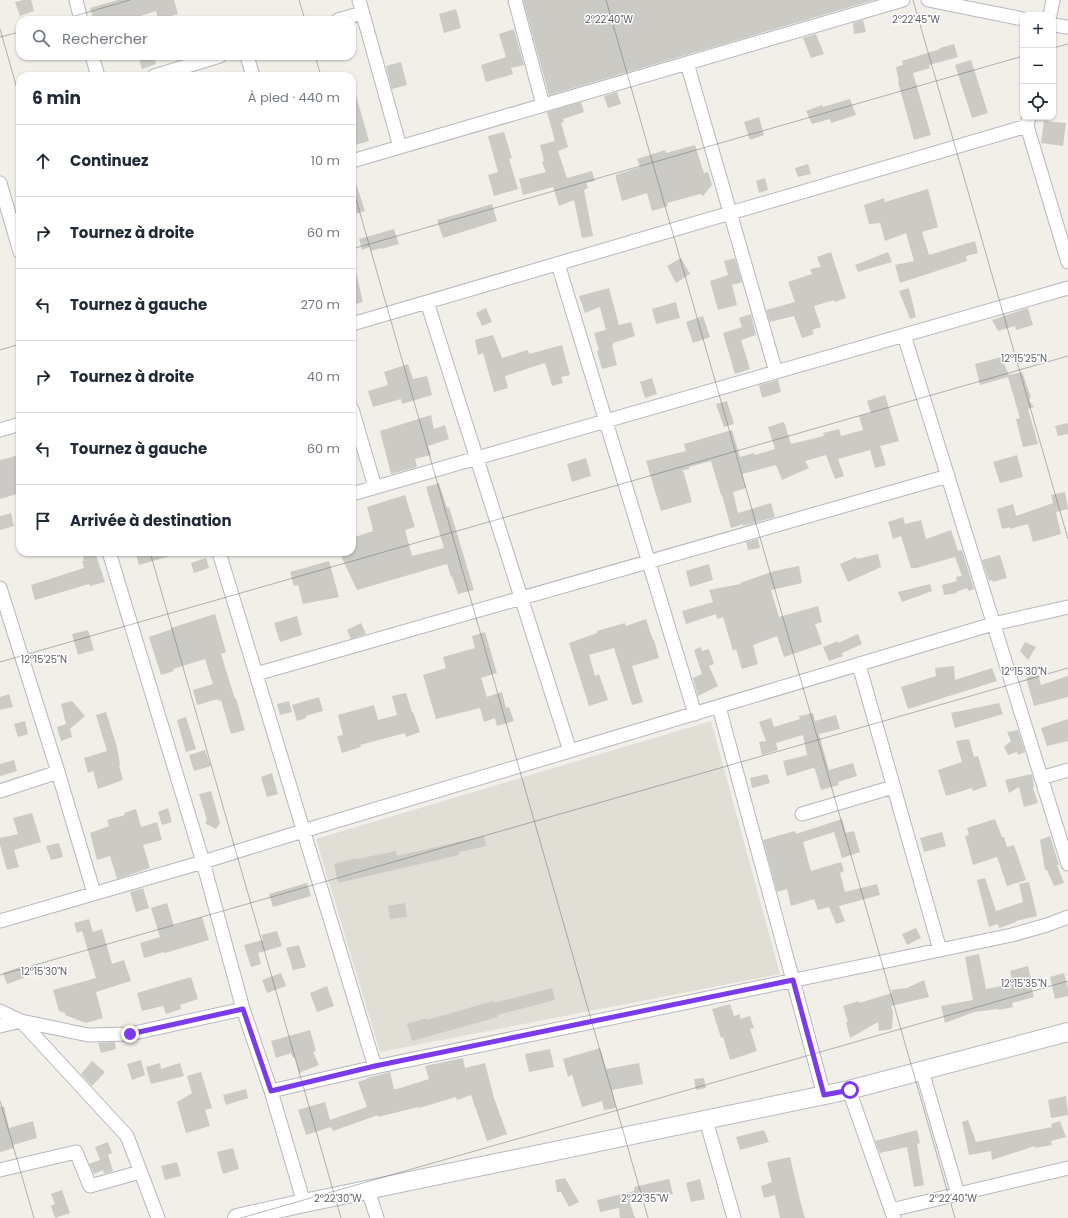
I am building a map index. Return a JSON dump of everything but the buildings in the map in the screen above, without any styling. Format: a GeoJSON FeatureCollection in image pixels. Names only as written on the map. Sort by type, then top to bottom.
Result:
{"type":"FeatureCollection","features":[{"type":"Feature","properties":{"kind":"street"},"geometry":{"type":"LineString","coordinates":[[76,0],[81,16]]}},
{"type":"Feature","properties":{"kind":"street"},"geometry":{"type":"LineString","coordinates":[[358,0],[400,147]]}},
{"type":"Feature","properties":{"kind":"street"},"geometry":{"type":"LineString","coordinates":[[515,0],[543,105]]}},
{"type":"Feature","properties":{"kind":"street"},"geometry":{"type":"LineString","coordinates":[[356,160],[903,0]]}},
{"type":"Feature","properties":{"kind":"street"},"geometry":{"type":"LineString","coordinates":[[928,0],[1020,18]]}},
{"type":"Feature","properties":{"kind":"street"},"geometry":{"type":"LineString","coordinates":[[1051,12],[1053,0]]}},
{"type":"Feature","properties":{"kind":"street"},"geometry":{"type":"LineString","coordinates":[[352,16],[362,13]]}},
{"type":"Feature","properties":{"kind":"street"},"geometry":{"type":"LineString","coordinates":[[1056,25],[1068,27]]}},
{"type":"Feature","properties":{"kind":"street"},"geometry":{"type":"LineString","coordinates":[[93,60],[97,72]]}},
{"type":"Feature","properties":{"kind":"street"},"geometry":{"type":"LineString","coordinates":[[167,72],[207,60]]}},
{"type":"Feature","properties":{"kind":"street"},"geometry":{"type":"LineString","coordinates":[[248,60],[252,72]]}},
{"type":"Feature","properties":{"kind":"street"},"geometry":{"type":"LineString","coordinates":[[687,63],[776,372]]}},
{"type":"Feature","properties":{"kind":"street"},"geometry":{"type":"LineString","coordinates":[[356,323],[730,214],[1028,122],[1068,262]]}},
{"type":"Feature","properties":{"kind":"street"},"geometry":{"type":"LineString","coordinates":[[0,183],[16,238]]}},
{"type":"Feature","properties":{"kind":"street"},"geometry":{"type":"LineString","coordinates":[[558,264],[695,714]]}},
{"type":"Feature","properties":{"kind":"street"},"geometry":{"type":"LineString","coordinates":[[356,493],[1068,288]]}},
{"type":"Feature","properties":{"kind":"street"},"geometry":{"type":"LineString","coordinates":[[427,302],[570,751]]}},
{"type":"Feature","properties":{"kind":"street"},"geometry":{"type":"LineString","coordinates":[[904,335],[1068,864]]}},
{"type":"Feature","properties":{"kind":"street"},"geometry":{"type":"LineString","coordinates":[[356,423],[375,487]]}},
{"type":"Feature","properties":{"kind":"street"},"geometry":{"type":"LineString","coordinates":[[0,430],[16,425]]}},
{"type":"Feature","properties":{"kind":"street"},"geometry":{"type":"LineString","coordinates":[[256,674],[948,476]]}},
{"type":"Feature","properties":{"kind":"street"},"geometry":{"type":"LineString","coordinates":[[110,556],[203,862],[243,1009],[271,1091],[304,1203]]}},
{"type":"Feature","properties":{"kind":"street"},"geometry":{"type":"LineString","coordinates":[[220,556],[375,1066]]}},
{"type":"Feature","properties":{"kind":"street"},"geometry":{"type":"LineString","coordinates":[[0,588],[58,772],[94,893]]}},
{"type":"Feature","properties":{"kind":"street"},"geometry":{"type":"LineString","coordinates":[[0,921],[203,862],[994,624],[1068,607]]}},
{"type":"Feature","properties":{"kind":"street"},"geometry":{"type":"LineString","coordinates":[[859,664],[940,950]]}},
{"type":"Feature","properties":{"kind":"street"},"geometry":{"type":"LineString","coordinates":[[719,707],[824,1095]]}},
{"type":"Feature","properties":{"kind":"street"},"geometry":{"type":"LineString","coordinates":[[1041,778],[1068,770]]}},
{"type":"Feature","properties":{"kind":"street"},"geometry":{"type":"LineString","coordinates":[[0,791],[58,772]]}},
{"type":"Feature","properties":{"kind":"street"},"geometry":{"type":"LineString","coordinates":[[802,814],[893,787]]}},
{"type":"Feature","properties":{"kind":"street"},"geometry":{"type":"LineString","coordinates":[[271,1091],[375,1066],[1012,935],[1068,917]]}},
{"type":"Feature","properties":{"kind":"street"},"geometry":{"type":"LineString","coordinates":[[0,1011],[21,1021],[88,1035],[130,1034],[243,1009]]}},
{"type":"Feature","properties":{"kind":"street"},"geometry":{"type":"LineString","coordinates":[[0,1026],[21,1021]]}},
{"type":"Feature","properties":{"kind":"street"},"geometry":{"type":"LineString","coordinates":[[21,1021],[126,1136],[158,1218]]}},
{"type":"Feature","properties":{"kind":"street"},"geometry":{"type":"LineString","coordinates":[[237,1218],[273,1214],[304,1203],[850,1090],[1068,1032]]}},
{"type":"Feature","properties":{"kind":"street"},"geometry":{"type":"LineString","coordinates":[[922,1071],[958,1194]]}},
{"type":"Feature","properties":{"kind":"street"},"geometry":{"type":"LineString","coordinates":[[850,1090],[892,1214],[958,1194],[1068,1168]]}},
{"type":"Feature","properties":{"kind":"street"},"geometry":{"type":"LineString","coordinates":[[706,1120],[734,1218]]}},
{"type":"Feature","properties":{"kind":"street"},"geometry":{"type":"LineString","coordinates":[[0,1170],[76,1152],[90,1186],[140,1172]]}},
{"type":"Feature","properties":{"kind":"street"},"geometry":{"type":"LineString","coordinates":[[368,1190],[377,1218]]}},
{"type":"Feature","properties":{"kind":"shaded area"},"geometry":{"type":"Polygon","coordinates":[[[711,721],[780,974],[380,1052],[316,839],[711,721]]]}},
{"type":"Feature","properties":{"kind":"route"},"geometry":{"type":"LineString","coordinates":[[130,1034],[243,1009],[271,1091],[375,1066],[793,980],[824,1095],[850,1090]]}}]}
